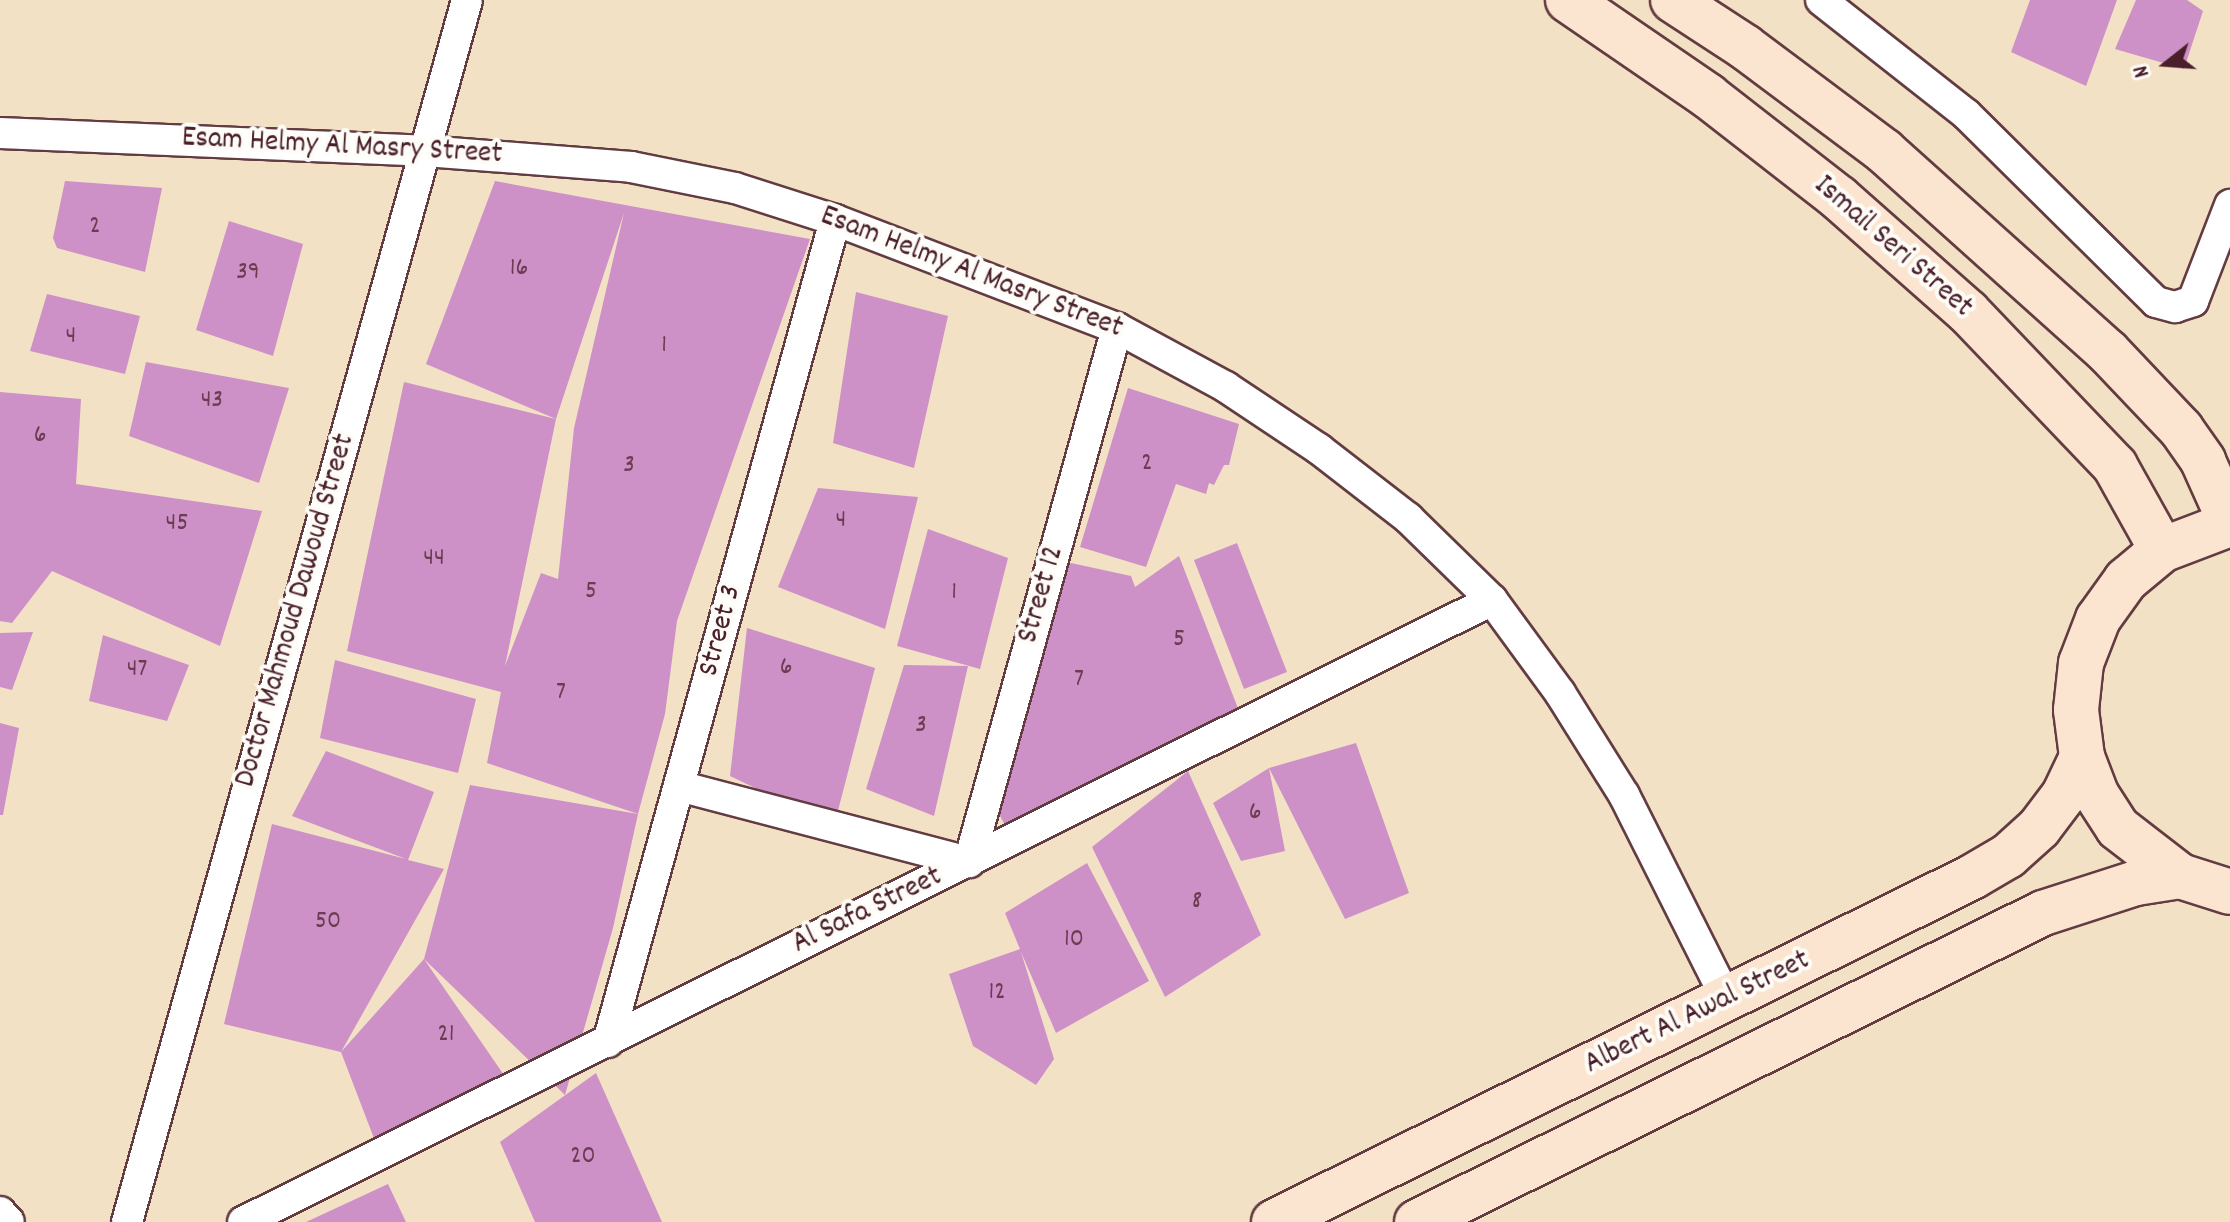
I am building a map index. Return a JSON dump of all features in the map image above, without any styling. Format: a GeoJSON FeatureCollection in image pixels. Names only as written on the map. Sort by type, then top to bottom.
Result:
{"type":"FeatureCollection","features":[{"type":"Feature","properties":{"kind":"main road","name":"Ismail Seri Street"},"geometry":{"type":"LineString","coordinates":[[1568,0],[1708,96],[1839,198],[1968,312],[2115,466],[2162,550]]}},
{"type":"Feature","properties":{"kind":"main road"},"geometry":{"type":"LineString","coordinates":[[1673,0],[1745,47],[1884,151],[2107,351],[2181,429],[2203,461],[2230,523],[2162,550],[2126,580],[2098,619],[2081,663],[2076,710],[2082,757],[2118,828],[2180,876],[2230,892]]}},
{"type":"Feature","properties":{"kind":"main road","name":"Albert Al Awal Street"},"geometry":{"type":"LineString","coordinates":[[1274,1222],[1727,1000],[2008,856],[2039,828],[2064,795],[2082,757]]}},
{"type":"Feature","properties":{"kind":"main road"},"geometry":{"type":"LineString","coordinates":[[1417,1222],[2043,913],[2136,883],[2180,876]]}},
{"type":"Feature","properties":{"kind":"main road"},"geometry":{"type":"LineString","coordinates":[[1435,1143],[1462,1200]]}},
{"type":"Feature","properties":{"kind":"street","name":"Doctor Mahmoud Dawoud Street"},"geometry":{"type":"LineString","coordinates":[[127,1222],[467,0]]}},
{"type":"Feature","properties":{"kind":"street"},"geometry":{"type":"LineString","coordinates":[[1821,0],[1966,114],[2156,302],[2175,307],[2193,301],[2230,205]]}},
{"type":"Feature","properties":{"kind":"street","name":"Esam Helmy Al Masry Street"},"geometry":{"type":"LineString","coordinates":[[0,133],[425,151],[631,167],[735,188],[835,220],[1117,328],[1226,387],[1319,449],[1408,518],[1492,600],[1560,693],[1624,795],[1727,1000]]}},
{"type":"Feature","properties":{"kind":"street","name":"Street 3"},"geometry":{"type":"LineString","coordinates":[[608,1042],[835,220]]}},
{"type":"Feature","properties":{"kind":"street","name":"Street 12"},"geometry":{"type":"LineString","coordinates":[[969,862],[1117,328]]}},
{"type":"Feature","properties":{"kind":"street","name":"Al Safa Street"},"geometry":{"type":"LineString","coordinates":[[243,1222],[1492,600]]}},
{"type":"Feature","properties":{"kind":"street"},"geometry":{"type":"LineString","coordinates":[[679,786],[969,862]]}},
{"type":"Feature","properties":{"kind":"street"},"geometry":{"type":"LineString","coordinates":[[0,1212],[9,1222]]}},
{"type":"Feature","properties":{"kind":"building"},"geometry":{"type":"Polygon","coordinates":[[[2030,0],[2117,0],[2086,86],[2011,52],[2030,0]]]}},
{"type":"Feature","properties":{"kind":"building"},"geometry":{"type":"Polygon","coordinates":[[[2136,0],[2187,0],[2203,11],[2184,69],[2115,49],[2136,0]]]}},
{"type":"Feature","properties":{"kind":"building"},"geometry":{"type":"Polygon","coordinates":[[[65,181],[162,188],[145,272],[57,248],[53,238],[65,181]]]}},
{"type":"Feature","properties":{"kind":"building"},"geometry":{"type":"Polygon","coordinates":[[[495,181],[810,239],[677,621],[665,714],[638,814],[487,763],[501,692],[347,651],[404,382],[556,419],[426,364],[495,181]],[[624,213],[556,419],[505,666],[541,573],[558,579],[574,428],[624,213]]]}},
{"type":"Feature","properties":{"kind":"building"},"geometry":{"type":"Polygon","coordinates":[[[229,221],[303,244],[273,356],[196,330],[229,221]]]}},
{"type":"Feature","properties":{"kind":"building"},"geometry":{"type":"Polygon","coordinates":[[[856,292],[948,316],[914,468],[833,443],[856,292]]]}},
{"type":"Feature","properties":{"kind":"building"},"geometry":{"type":"Polygon","coordinates":[[[47,294],[140,316],[125,374],[30,351],[47,294]]]}},
{"type":"Feature","properties":{"kind":"building"},"geometry":{"type":"Polygon","coordinates":[[[146,362],[289,388],[259,483],[129,436],[146,362]]]}},
{"type":"Feature","properties":{"kind":"building"},"geometry":{"type":"Polygon","coordinates":[[[1128,388],[1239,424],[1229,465],[1224,465],[1214,485],[1209,483],[1206,494],[1176,484],[1146,567],[1080,547],[1128,388]]]}},
{"type":"Feature","properties":{"kind":"building"},"geometry":{"type":"Polygon","coordinates":[[[0,392],[81,399],[76,484],[262,511],[220,646],[52,571],[12,623],[0,621],[0,392]]]}},
{"type":"Feature","properties":{"kind":"building"},"geometry":{"type":"Polygon","coordinates":[[[818,488],[918,497],[885,629],[778,587],[818,488]]]}},
{"type":"Feature","properties":{"kind":"building"},"geometry":{"type":"Polygon","coordinates":[[[928,529],[1008,558],[980,669],[897,646],[928,529]]]}},
{"type":"Feature","properties":{"kind":"building"},"geometry":{"type":"Polygon","coordinates":[[[1237,543],[1287,672],[1244,689],[1194,560],[1237,543]]]}},
{"type":"Feature","properties":{"kind":"building"},"geometry":{"type":"Polygon","coordinates":[[[1179,556],[1239,711],[1180,735],[1183,742],[1013,840],[993,803],[1058,576],[1071,563],[1131,576],[1135,587],[1179,556]]]}},
{"type":"Feature","properties":{"kind":"building"},"geometry":{"type":"Polygon","coordinates":[[[747,628],[875,668],[834,826],[730,776],[747,628]]]}},
{"type":"Feature","properties":{"kind":"building"},"geometry":{"type":"Polygon","coordinates":[[[33,632],[12,690],[0,687],[0,633],[33,632]]]}},
{"type":"Feature","properties":{"kind":"building"},"geometry":{"type":"Polygon","coordinates":[[[103,635],[189,665],[167,721],[89,701],[103,635]]]}},
{"type":"Feature","properties":{"kind":"building"},"geometry":{"type":"Polygon","coordinates":[[[335,660],[476,699],[458,773],[320,738],[335,660]]]}},
{"type":"Feature","properties":{"kind":"building"},"geometry":{"type":"Polygon","coordinates":[[[904,665],[968,666],[934,816],[866,789],[904,665]]]}},
{"type":"Feature","properties":{"kind":"building"},"geometry":{"type":"Polygon","coordinates":[[[0,723],[19,728],[3,815],[0,815],[0,723]]]}},
{"type":"Feature","properties":{"kind":"building"},"geometry":{"type":"Polygon","coordinates":[[[1356,743],[1409,893],[1345,919],[1269,768],[1356,743]]]}},
{"type":"Feature","properties":{"kind":"building"},"geometry":{"type":"Polygon","coordinates":[[[326,751],[434,792],[408,860],[444,869],[341,1052],[224,1024],[272,824],[406,859],[292,816],[326,751]]]}},
{"type":"Feature","properties":{"kind":"building"},"geometry":{"type":"Polygon","coordinates":[[[1269,768],[1285,851],[1241,861],[1213,803],[1269,768]]]}},
{"type":"Feature","properties":{"kind":"building"},"geometry":{"type":"Polygon","coordinates":[[[1188,771],[1261,935],[1165,997],[1092,847],[1188,771]]]}},
{"type":"Feature","properties":{"kind":"building"},"geometry":{"type":"Polygon","coordinates":[[[470,785],[638,814],[613,928],[565,1095],[424,959],[470,785]]]}},
{"type":"Feature","properties":{"kind":"building"},"geometry":{"type":"Polygon","coordinates":[[[1087,863],[1149,981],[1056,1033],[1021,952],[1054,1059],[1036,1085],[973,1046],[949,974],[1020,949],[1005,913],[1087,863]]]}},
{"type":"Feature","properties":{"kind":"building"},"geometry":{"type":"Polygon","coordinates":[[[424,959],[506,1078],[380,1154],[341,1052],[424,959]]]}},
{"type":"Feature","properties":{"kind":"building"},"geometry":{"type":"Polygon","coordinates":[[[596,1073],[662,1222],[535,1222],[500,1142],[596,1073]]]}},
{"type":"Feature","properties":{"kind":"building"},"geometry":{"type":"Polygon","coordinates":[[[388,1184],[406,1222],[306,1222],[388,1184]]]}}]}
